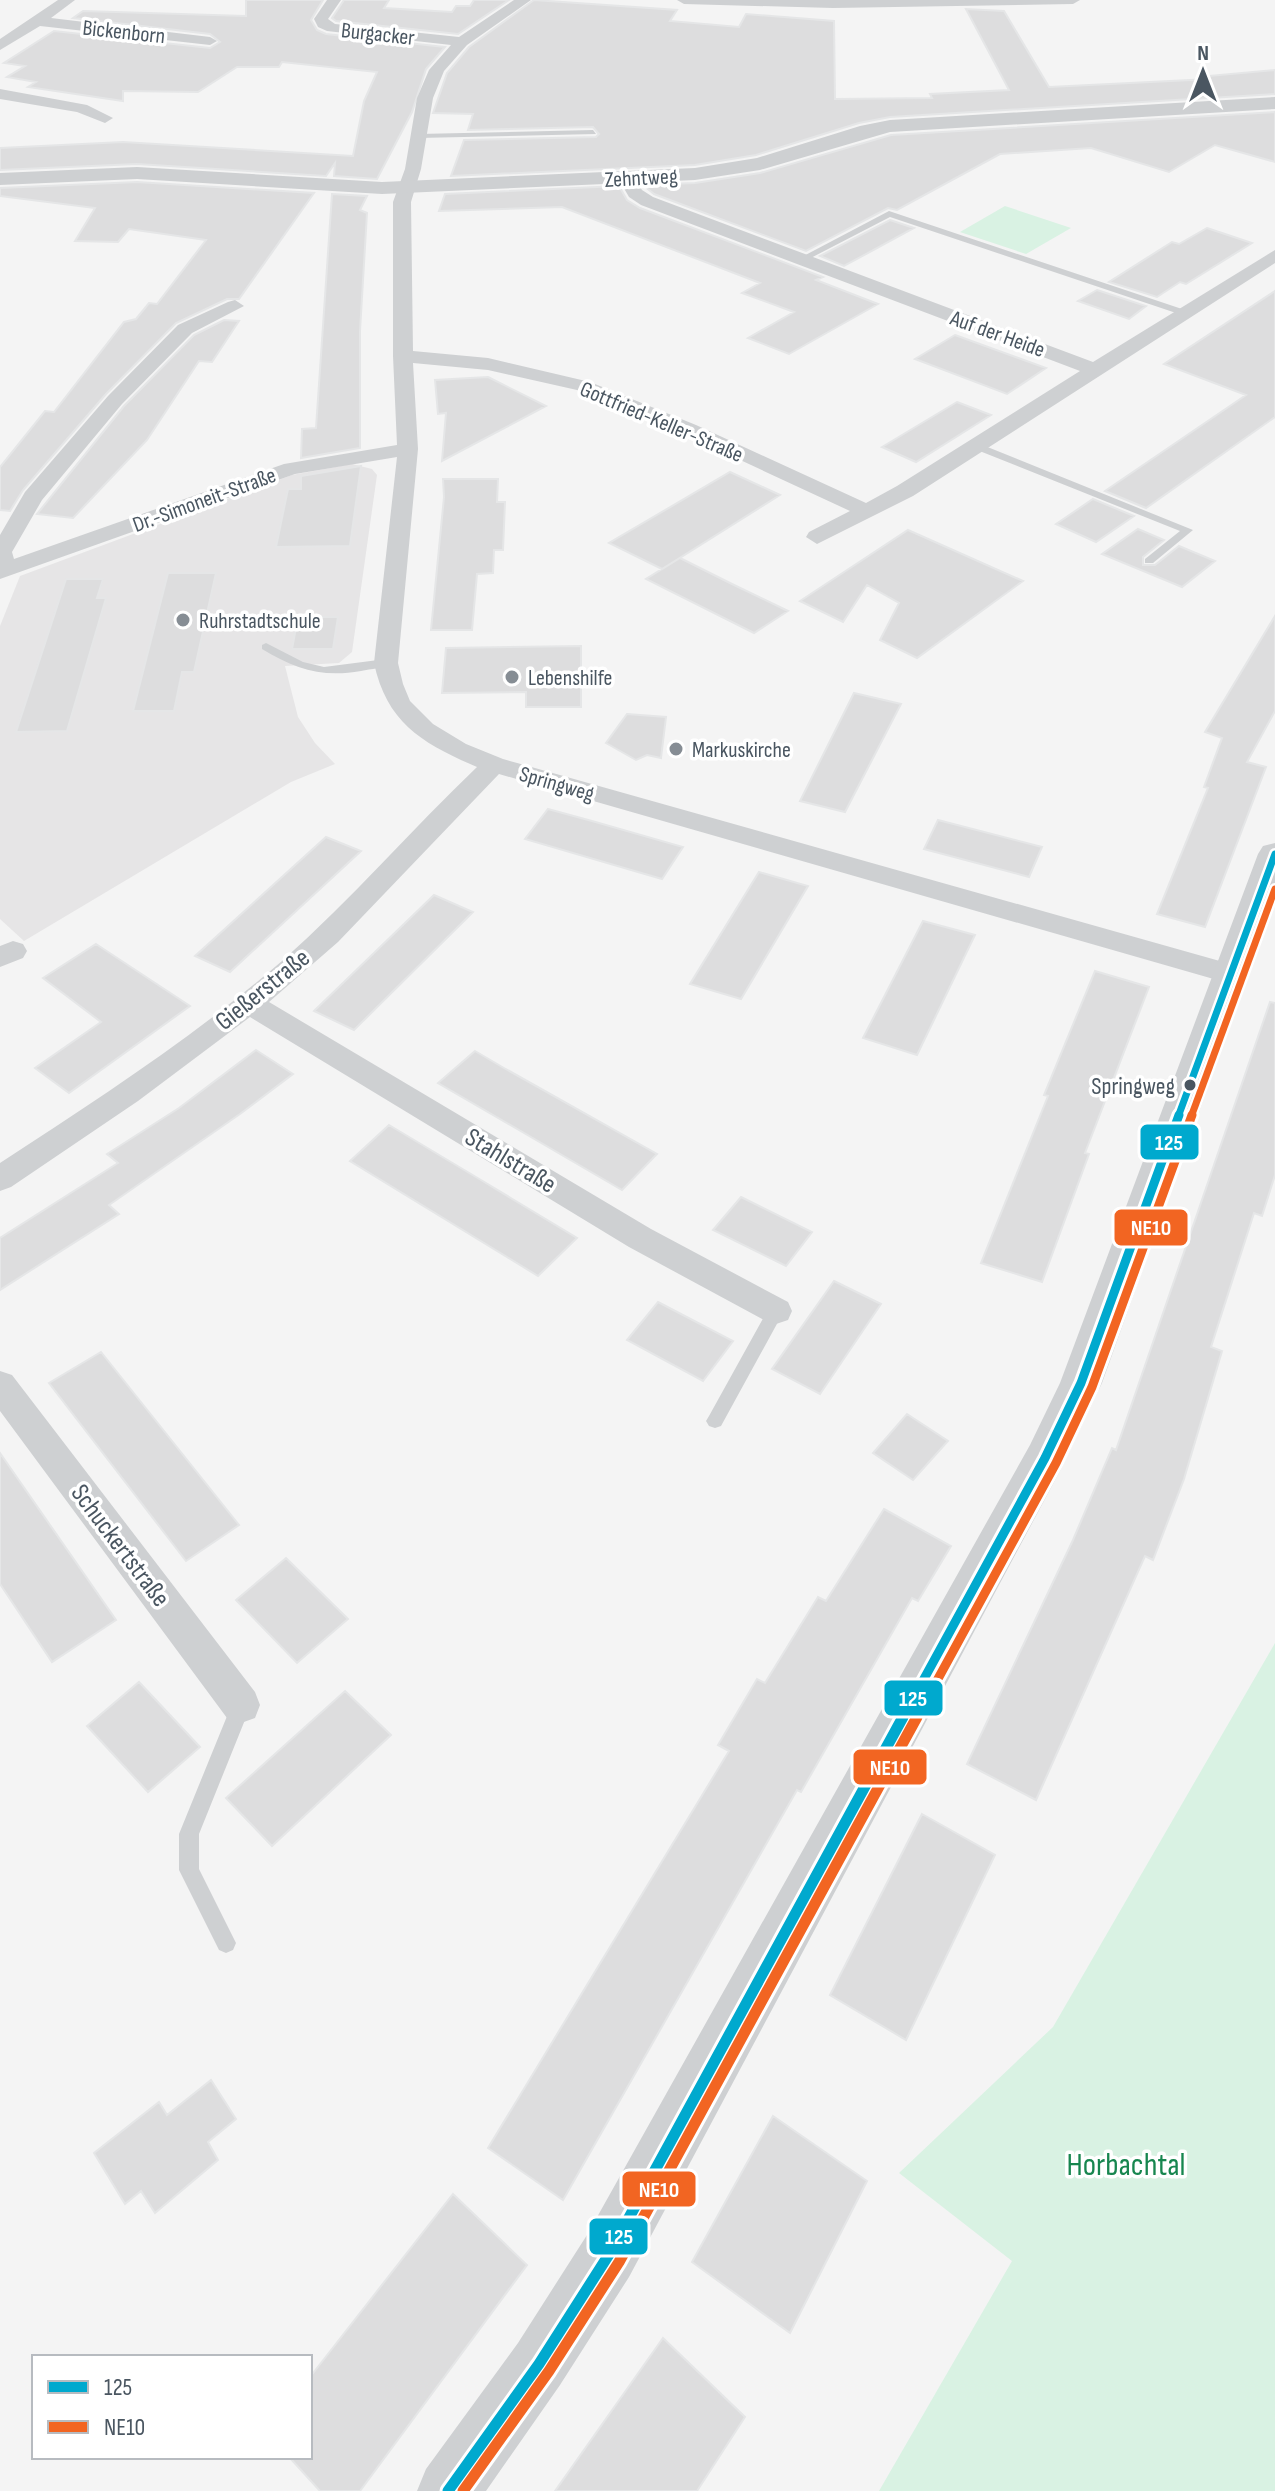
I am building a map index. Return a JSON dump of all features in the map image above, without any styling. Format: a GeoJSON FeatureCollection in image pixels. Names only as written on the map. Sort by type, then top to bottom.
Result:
{"type":"FeatureCollection","features":[{"type":"Feature","properties":{"kind":"street","name":"Bickenborn"},"geometry":{"type":"LineString","coordinates":[[0,46],[68,0]]}},
{"type":"Feature","properties":{"kind":"street","name":"Burgacker"},"geometry":{"type":"LineString","coordinates":[[334,0],[321,19],[323,24],[332,28],[462,42]]}},
{"type":"Feature","properties":{"kind":"street","name":"Springweg"},"geometry":{"type":"LineString","coordinates":[[524,0],[462,42],[437,70],[430,84],[413,169],[402,202],[403,356],[408,449],[386,663],[388,682],[395,699],[407,715],[451,747],[494,765],[1231,974]]}},
{"type":"Feature","properties":{"kind":"street"},"geometry":{"type":"LineString","coordinates":[[684,0],[833,4],[1073,0]]}},
{"type":"Feature","properties":{"kind":"street","name":"Bickenborn"},"geometry":{"type":"LineString","coordinates":[[37,21],[210,41]]}},
{"type":"Feature","properties":{"kind":"street"},"geometry":{"type":"LineString","coordinates":[[0,94],[81,108],[105,118]]}},
{"type":"Feature","properties":{"kind":"street","name":"Zehntweg"},"geometry":{"type":"LineString","coordinates":[[0,179],[137,173],[331,186],[406,187],[626,178],[728,171],[890,126],[1275,103]]}},
{"type":"Feature","properties":{"kind":"street","name":"Auf der Heide"},"geometry":{"type":"LineString","coordinates":[[626,178],[635,193],[647,201],[1096,370]]}},
{"type":"Feature","properties":{"kind":"street"},"geometry":{"type":"LineString","coordinates":[[817,537],[905,491],[1275,255]]}},
{"type":"Feature","properties":{"kind":"street","name":"Dr.-Simoneit-Straße"},"geometry":{"type":"LineString","coordinates":[[235,306],[185,329],[115,400],[33,497],[1,552],[3,571],[291,468],[408,449]]}},
{"type":"Feature","properties":{"kind":"street","name":"Gottfried-Keller-Straße"},"geometry":{"type":"LineString","coordinates":[[403,356],[488,364],[583,386],[689,429],[864,510]]}},
{"type":"Feature","properties":{"kind":"street","name":"Gießerstraße"},"geometry":{"type":"LineString","coordinates":[[0,1179],[109,1107],[248,1003],[328,935],[494,765]]}},
{"type":"Feature","properties":{"kind":"street"},"geometry":{"type":"LineString","coordinates":[[448,2491],[539,2364],[608,2256],[1045,1458],[1081,1383],[1275,854]]}},
{"type":"Feature","properties":{"kind":"street","name":"Stahlstraße"},"geometry":{"type":"LineString","coordinates":[[248,1003],[640,1238],[776,1311]]}},
{"type":"Feature","properties":{"kind":"street","name":"Schuckertstraße"},"geometry":{"type":"LineString","coordinates":[[0,1385],[241,1705]]}},
{"type":"Feature","properties":{"kind":"lane"},"geometry":{"type":"LineString","coordinates":[[418,136],[593,132]]}},
{"type":"Feature","properties":{"kind":"lane"},"geometry":{"type":"LineString","coordinates":[[800,260],[889,214],[1185,313]]}},
{"type":"Feature","properties":{"kind":"lane"},"geometry":{"type":"LineString","coordinates":[[976,446],[1188,530],[1149,561]]}},
{"type":"Feature","properties":{"kind":"lane"},"geometry":{"type":"LineString","coordinates":[[266,647],[300,668],[329,673],[386,663]]}},
{"type":"Feature","properties":{"kind":"lane"},"geometry":{"type":"LineString","coordinates":[[715,1421],[776,1311]]}},
{"type":"Feature","properties":{"kind":"lane"},"geometry":{"type":"LineString","coordinates":[[226,1943],[189,1870],[189,1834],[241,1705]]}},
{"type":"Feature","properties":{"kind":"shaded area"},"geometry":{"type":"Polygon","coordinates":[[[352,464],[372,469],[377,475],[352,652],[339,663],[285,666],[298,717],[315,743],[335,764],[291,782],[24,941],[0,919],[0,626],[20,576],[292,475],[352,464]]]}},
{"type":"Feature","properties":{"kind":"green space"},"geometry":{"type":"Polygon","coordinates":[[[1005,206],[1071,228],[1026,254],[960,232],[1005,206]]]}},
{"type":"Feature","properties":{"kind":"green space","name":"Horbachtal"},"geometry":{"type":"Polygon","coordinates":[[[1275,1643],[1275,2491],[879,2491],[1012,2261],[899,2173],[1053,2027],[1275,1643]]]}},
{"type":"Feature","properties":{"kind":"building"},"geometry":{"type":"Polygon","coordinates":[[[246,0],[323,0],[311,20],[317,30],[326,34],[445,47],[426,69],[412,112],[377,179],[334,176],[335,163],[326,176],[137,164],[0,170],[0,148],[123,142],[353,156],[364,101],[377,72],[282,62],[279,67],[237,67],[198,92],[123,91],[123,101],[28,87],[36,82],[7,77],[25,66],[4,63],[54,31],[210,48],[220,42],[210,34],[73,18],[83,11],[246,16],[246,0]]]}},
{"type":"Feature","properties":{"kind":"building"},"geometry":{"type":"Polygon","coordinates":[[[344,0],[389,0],[384,8],[452,12],[456,6],[470,6],[474,0],[509,0],[458,34],[336,21],[332,18],[344,0]]]}},
{"type":"Feature","properties":{"kind":"building"},"geometry":{"type":"Polygon","coordinates":[[[534,0],[677,10],[670,21],[739,27],[746,14],[834,21],[835,99],[932,98],[930,94],[1009,90],[966,9],[1004,11],[1049,87],[1210,79],[1208,76],[1275,70],[1275,94],[890,117],[859,123],[756,155],[695,165],[451,176],[464,140],[596,137],[599,134],[593,127],[468,130],[473,114],[433,113],[447,73],[469,47],[534,0]]]}},
{"type":"Feature","properties":{"kind":"building"},"geometry":{"type":"Polygon","coordinates":[[[1275,112],[1275,162],[1215,145],[1169,172],[1091,148],[1000,154],[897,210],[888,208],[806,251],[654,194],[643,185],[695,183],[760,173],[891,135],[1275,112]]]}},
{"type":"Feature","properties":{"kind":"building"},"geometry":{"type":"Polygon","coordinates":[[[137,182],[314,193],[239,299],[227,299],[176,323],[106,394],[23,490],[10,511],[0,510],[0,467],[45,411],[54,412],[124,322],[136,319],[149,303],[157,304],[206,240],[129,229],[118,242],[75,241],[95,208],[0,196],[0,188],[137,182]]]}},
{"type":"Feature","properties":{"kind":"building"},"geometry":{"type":"Polygon","coordinates":[[[619,186],[627,200],[640,208],[823,277],[816,280],[878,304],[789,354],[748,338],[794,312],[742,293],[760,283],[562,207],[439,211],[445,194],[619,186]]]}},
{"type":"Feature","properties":{"kind":"building"},"geometry":{"type":"Polygon","coordinates":[[[332,194],[367,196],[360,210],[367,213],[360,331],[360,448],[301,458],[302,429],[316,428],[332,194]]]}},
{"type":"Feature","properties":{"kind":"building"},"geometry":{"type":"Polygon","coordinates":[[[890,220],[914,228],[844,266],[820,256],[890,220]]]}},
{"type":"Feature","properties":{"kind":"building"},"geometry":{"type":"Polygon","coordinates":[[[1207,228],[1252,243],[1186,284],[1180,282],[1157,297],[1109,282],[1172,242],[1179,244],[1207,228]]]}},
{"type":"Feature","properties":{"kind":"building"},"geometry":{"type":"Polygon","coordinates":[[[1097,290],[1146,306],[1129,319],[1078,301],[1097,290]]]}},
{"type":"Feature","properties":{"kind":"building"},"geometry":{"type":"Polygon","coordinates":[[[1275,291],[1275,417],[1146,508],[1105,491],[1246,395],[1164,364],[1275,291]]]}},
{"type":"Feature","properties":{"kind":"building"},"geometry":{"type":"Polygon","coordinates":[[[224,320],[239,321],[212,362],[199,361],[147,440],[73,518],[37,514],[124,406],[194,335],[224,320]]]}},
{"type":"Feature","properties":{"kind":"building"},"geometry":{"type":"Polygon","coordinates":[[[955,335],[1046,368],[1007,394],[915,359],[955,335]]]}},
{"type":"Feature","properties":{"kind":"building"},"geometry":{"type":"Polygon","coordinates":[[[488,377],[546,406],[442,461],[446,413],[438,414],[435,380],[488,377]]]}},
{"type":"Feature","properties":{"kind":"building"},"geometry":{"type":"Polygon","coordinates":[[[957,402],[991,415],[916,462],[882,447],[957,402]]]}},
{"type":"Feature","properties":{"kind":"building"},"geometry":{"type":"Polygon","coordinates":[[[361,466],[350,546],[276,547],[288,489],[301,489],[301,476],[361,466]]]}},
{"type":"Feature","properties":{"kind":"building"},"geometry":{"type":"Polygon","coordinates":[[[730,472],[780,495],[662,569],[609,543],[730,472]]]}},
{"type":"Feature","properties":{"kind":"building"},"geometry":{"type":"Polygon","coordinates":[[[443,479],[498,479],[497,502],[505,502],[503,550],[494,550],[493,573],[477,574],[472,630],[431,630],[444,497],[443,479]]]}},
{"type":"Feature","properties":{"kind":"building"},"geometry":{"type":"Polygon","coordinates":[[[1093,499],[1134,516],[1096,542],[1056,524],[1093,499]]]}},
{"type":"Feature","properties":{"kind":"building"},"geometry":{"type":"Polygon","coordinates":[[[1138,529],[1164,540],[1143,557],[1143,565],[1155,565],[1179,546],[1215,561],[1182,587],[1102,554],[1138,529]]]}},
{"type":"Feature","properties":{"kind":"building"},"geometry":{"type":"Polygon","coordinates":[[[908,530],[1023,581],[917,658],[880,640],[899,603],[867,585],[843,622],[800,601],[908,530]]]}},
{"type":"Feature","properties":{"kind":"building"},"geometry":{"type":"Polygon","coordinates":[[[680,558],[788,611],[754,633],[646,579],[680,558]]]}},
{"type":"Feature","properties":{"kind":"building"},"geometry":{"type":"Polygon","coordinates":[[[168,573],[216,573],[194,672],[182,672],[174,711],[133,711],[168,573]]]}},
{"type":"Feature","properties":{"kind":"building"},"geometry":{"type":"Polygon","coordinates":[[[66,579],[103,579],[97,598],[106,598],[67,731],[16,732],[66,579]]]}},
{"type":"Feature","properties":{"kind":"building"},"geometry":{"type":"Polygon","coordinates":[[[1275,616],[1275,711],[1247,762],[1266,767],[1205,927],[1157,914],[1208,788],[1204,787],[1222,738],[1205,732],[1275,616]]]}},
{"type":"Feature","properties":{"kind":"building"},"geometry":{"type":"Polygon","coordinates":[[[298,617],[338,617],[333,649],[292,649],[298,617]]]}},
{"type":"Feature","properties":{"kind":"building","name":"Lebenshilfe"},"geometry":{"type":"Polygon","coordinates":[[[581,646],[581,707],[526,707],[526,692],[442,693],[446,648],[581,646]]]}},
{"type":"Feature","properties":{"kind":"building"},"geometry":{"type":"Polygon","coordinates":[[[854,693],[901,704],[845,812],[800,801],[854,693]]]}},
{"type":"Feature","properties":{"kind":"building"},"geometry":{"type":"Polygon","coordinates":[[[627,714],[666,717],[661,758],[647,755],[636,760],[606,743],[627,714]]]}},
{"type":"Feature","properties":{"kind":"building"},"geometry":{"type":"Polygon","coordinates":[[[548,809],[683,847],[662,879],[525,839],[548,809]]]}},
{"type":"Feature","properties":{"kind":"building"},"geometry":{"type":"Polygon","coordinates":[[[938,820],[1042,847],[1029,877],[924,849],[938,820]]]}},
{"type":"Feature","properties":{"kind":"building"},"geometry":{"type":"Polygon","coordinates":[[[326,837],[361,851],[230,972],[195,956],[326,837]]]}},
{"type":"Feature","properties":{"kind":"building"},"geometry":{"type":"Polygon","coordinates":[[[759,872],[808,886],[741,999],[690,984],[759,872]]]}},
{"type":"Feature","properties":{"kind":"building"},"geometry":{"type":"Polygon","coordinates":[[[434,895],[473,912],[354,1030],[314,1011],[434,895]]]}},
{"type":"Feature","properties":{"kind":"building"},"geometry":{"type":"Polygon","coordinates":[[[923,921],[975,935],[917,1055],[863,1038],[923,921]]]}},
{"type":"Feature","properties":{"kind":"building"},"geometry":{"type":"Polygon","coordinates":[[[96,944],[190,1006],[69,1093],[35,1068],[101,1022],[43,978],[96,944]]]}},
{"type":"Feature","properties":{"kind":"building"},"geometry":{"type":"Polygon","coordinates":[[[1095,971],[1149,987],[1085,1153],[1089,1154],[1042,1282],[981,1263],[1048,1096],[1044,1095],[1095,971]]]}},
{"type":"Feature","properties":{"kind":"building"},"geometry":{"type":"Polygon","coordinates":[[[1270,1002],[1275,1003],[1275,1175],[1262,1216],[1254,1213],[1211,1347],[1222,1351],[1184,1479],[1153,1560],[1145,1556],[1036,1800],[967,1764],[1073,1540],[1112,1448],[1116,1450],[1270,1002]]]}},
{"type":"Feature","properties":{"kind":"building"},"geometry":{"type":"Polygon","coordinates":[[[256,1050],[293,1074],[109,1205],[119,1214],[0,1290],[0,1238],[118,1163],[107,1154],[179,1108],[256,1050]]]}},
{"type":"Feature","properties":{"kind":"building"},"geometry":{"type":"Polygon","coordinates":[[[475,1051],[657,1154],[622,1190],[438,1083],[475,1051]]]}},
{"type":"Feature","properties":{"kind":"building"},"geometry":{"type":"Polygon","coordinates":[[[389,1125],[577,1238],[538,1276],[350,1161],[389,1125]]]}},
{"type":"Feature","properties":{"kind":"building"},"geometry":{"type":"Polygon","coordinates":[[[741,1197],[812,1232],[786,1266],[713,1230],[741,1197]]]}},
{"type":"Feature","properties":{"kind":"building"},"geometry":{"type":"Polygon","coordinates":[[[834,1281],[881,1304],[820,1394],[772,1369],[834,1281]]]}},
{"type":"Feature","properties":{"kind":"building"},"geometry":{"type":"Polygon","coordinates":[[[658,1302],[733,1341],[703,1381],[627,1340],[658,1302]]]}},
{"type":"Feature","properties":{"kind":"building"},"geometry":{"type":"Polygon","coordinates":[[[101,1352],[239,1525],[186,1561],[49,1383],[101,1352]]]}},
{"type":"Feature","properties":{"kind":"building"},"geometry":{"type":"Polygon","coordinates":[[[907,1414],[948,1441],[913,1480],[873,1453],[907,1414]]]}},
{"type":"Feature","properties":{"kind":"building"},"geometry":{"type":"Polygon","coordinates":[[[0,1453],[116,1620],[52,1662],[0,1584],[0,1453]]]}},
{"type":"Feature","properties":{"kind":"building"},"geometry":{"type":"Polygon","coordinates":[[[884,1509],[951,1546],[918,1601],[912,1598],[801,1792],[797,1790],[563,2200],[488,2148],[729,1751],[718,1745],[757,1679],[765,1683],[818,1597],[826,1601],[884,1509]]]}},
{"type":"Feature","properties":{"kind":"building"},"geometry":{"type":"Polygon","coordinates":[[[286,1558],[348,1619],[297,1663],[236,1600],[286,1558]]]}},
{"type":"Feature","properties":{"kind":"building"},"geometry":{"type":"Polygon","coordinates":[[[139,1682],[200,1747],[148,1792],[87,1726],[139,1682]]]}},
{"type":"Feature","properties":{"kind":"building"},"geometry":{"type":"Polygon","coordinates":[[[345,1691],[391,1735],[272,1846],[226,1798],[345,1691]]]}},
{"type":"Feature","properties":{"kind":"building"},"geometry":{"type":"Polygon","coordinates":[[[922,1814],[995,1855],[906,2040],[830,1995],[922,1814]]]}},
{"type":"Feature","properties":{"kind":"building"},"geometry":{"type":"Polygon","coordinates":[[[211,2080],[236,2119],[208,2142],[218,2160],[155,2213],[141,2191],[125,2204],[94,2153],[159,2102],[167,2115],[211,2080]]]}},
{"type":"Feature","properties":{"kind":"building"},"geometry":{"type":"Polygon","coordinates":[[[773,2116],[867,2181],[790,2333],[692,2262],[773,2116]]]}},
{"type":"Feature","properties":{"kind":"building"},"geometry":{"type":"Polygon","coordinates":[[[453,2194],[527,2265],[360,2491],[320,2491],[291,2459],[312,2459],[312,2374],[453,2194]]]}},
{"type":"Feature","properties":{"kind":"building"},"geometry":{"type":"Polygon","coordinates":[[[663,2338],[745,2417],[697,2491],[555,2491],[663,2338]]]}},
{"type":"Feature","properties":{"kind":"transit line","name":"125"},"geometry":{"type":"LineString","coordinates":[[448,2491],[539,2364],[608,2256],[1045,1458],[1081,1383],[1275,854]]}},
{"type":"Feature","properties":{"kind":"transit line","name":"NE10"},"geometry":{"type":"LineString","coordinates":[[463,2491],[549,2371],[619,2262],[1056,1463],[1092,1387],[1275,889]]}},
{"type":"Feature","properties":{"kind":"place","name":"Ruhrstadtschule"},"geometry":{"type":"Point","coordinates":[183,620]}},
{"type":"Feature","properties":{"kind":"place","name":"Lebenshilfe"},"geometry":{"type":"Point","coordinates":[512,677]}},
{"type":"Feature","properties":{"kind":"place","name":"Markuskirche"},"geometry":{"type":"Point","coordinates":[676,749]}},
{"type":"Feature","properties":{"kind":"place","name":"Springweg"},"geometry":{"type":"Point","coordinates":[1190,1085]}}]}
